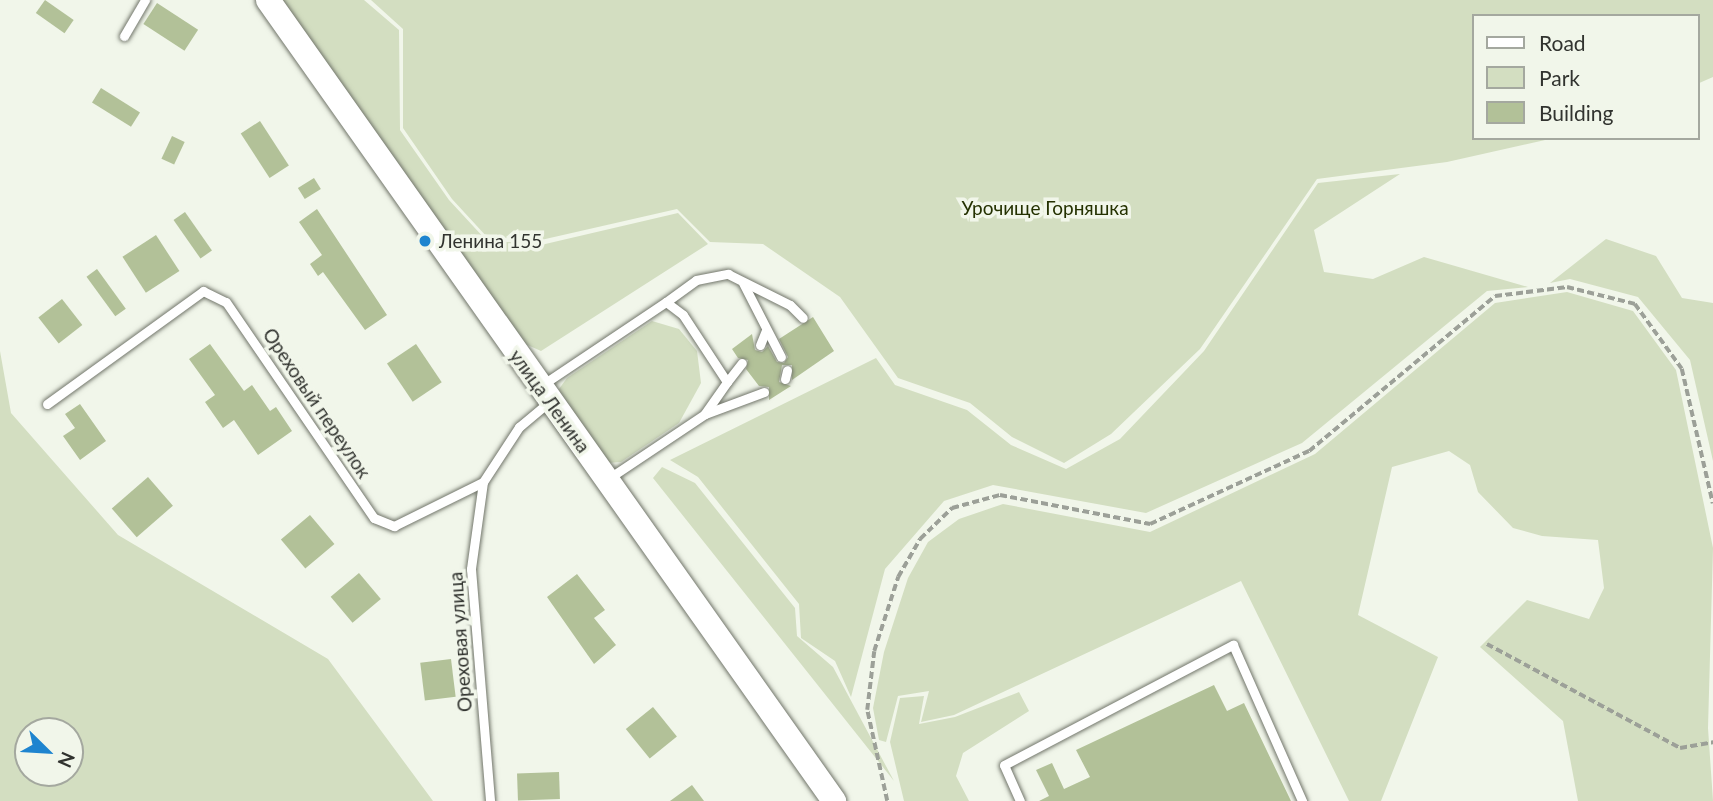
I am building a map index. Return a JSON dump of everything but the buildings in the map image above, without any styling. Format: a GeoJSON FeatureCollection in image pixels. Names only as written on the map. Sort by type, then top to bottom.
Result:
{"type":"FeatureCollection","features":[{"type":"Feature","properties":{"kind":"main road","name":"улица Ленина"},"geometry":{"type":"LineString","coordinates":[[268,0],[834,801]]}},
{"type":"Feature","properties":{"kind":"lane"},"geometry":{"type":"LineString","coordinates":[[124,36],[145,0]]}},
{"type":"Feature","properties":{"kind":"lane"},"geometry":{"type":"LineString","coordinates":[[483,482],[544,394],[696,280],[714,274],[742,281],[790,304],[803,318]]}},
{"type":"Feature","properties":{"kind":"lane"},"geometry":{"type":"LineString","coordinates":[[742,281],[781,357]]}},
{"type":"Feature","properties":{"kind":"lane","name":"Ореховый переулок"},"geometry":{"type":"LineString","coordinates":[[47,404],[203,291],[226,302],[374,518],[394,526],[483,482]]}},
{"type":"Feature","properties":{"kind":"lane"},"geometry":{"type":"LineString","coordinates":[[666,302],[683,315],[727,382]]}},
{"type":"Feature","properties":{"kind":"lane"},"geometry":{"type":"LineString","coordinates":[[760,345],[766,330]]}},
{"type":"Feature","properties":{"kind":"lane"},"geometry":{"type":"LineString","coordinates":[[705,414],[742,363]]}},
{"type":"Feature","properties":{"kind":"lane"},"geometry":{"type":"LineString","coordinates":[[606,480],[705,414],[764,393]]}},
{"type":"Feature","properties":{"kind":"lane","name":"Ореховая улица"},"geometry":{"type":"LineString","coordinates":[[483,482],[471,569],[489,801]]}},
{"type":"Feature","properties":{"kind":"lane"},"geometry":{"type":"LineString","coordinates":[[1020,801],[1004,765],[1233,645],[1302,801]]}},
{"type":"Feature","properties":{"kind":"path"},"geometry":{"type":"LineString","coordinates":[[887,801],[867,710],[874,651],[898,577],[920,539],[952,508],[1000,495],[1150,524],[1309,452],[1495,296],[1567,287],[1635,304],[1682,369],[1713,503]]}},
{"type":"Feature","properties":{"kind":"path"},"geometry":{"type":"LineString","coordinates":[[1488,644],[1681,748],[1713,742]]}},
{"type":"Feature","properties":{"kind":"green space"},"geometry":{"type":"Polygon","coordinates":[[[277,0],[364,0],[399,30],[400,130],[449,200],[486,240],[541,245],[678,213],[708,244],[541,351],[523,343],[277,0]]]}},
{"type":"Feature","properties":{"kind":"green space","name":"Урочище Горняшка"},"geometry":{"type":"Polygon","coordinates":[[[371,0],[1713,0],[1713,77],[1699,83],[1699,14],[1472,14],[1472,140],[1545,140],[1447,162],[1317,179],[1200,349],[1111,434],[1064,463],[1012,437],[970,403],[898,378],[840,297],[763,244],[710,242],[677,209],[541,240],[487,237],[452,199],[403,128],[403,29],[371,0]]]}},
{"type":"Feature","properties":{"kind":"green space"},"geometry":{"type":"Polygon","coordinates":[[[1400,174],[1314,230],[1324,272],[1373,279],[1424,257],[1528,287],[1487,291],[1302,443],[1146,513],[993,485],[944,501],[885,569],[851,697],[835,661],[801,638],[799,604],[698,477],[670,460],[876,358],[895,385],[967,410],[1011,445],[1066,469],[1120,439],[1204,351],[1318,183],[1400,174]]]}},
{"type":"Feature","properties":{"kind":"green space"},"geometry":{"type":"Polygon","coordinates":[[[1606,239],[1656,256],[1682,298],[1713,303],[1713,461],[1690,360],[1638,297],[1570,279],[1550,283],[1606,239]]]}},
{"type":"Feature","properties":{"kind":"green space"},"geometry":{"type":"Polygon","coordinates":[[[1567,292],[1633,311],[1676,370],[1713,548],[1708,728],[1713,801],[1578,801],[1563,721],[1480,647],[1527,600],[1589,619],[1604,588],[1598,540],[1542,536],[1513,528],[1478,492],[1470,465],[1449,451],[1392,467],[1358,615],[1438,657],[1381,801],[1349,801],[1241,581],[954,715],[921,722],[929,691],[898,696],[886,742],[879,740],[873,708],[884,652],[908,578],[928,542],[959,519],[1003,504],[1150,532],[1315,454],[1495,303],[1567,292]]]}},
{"type":"Feature","properties":{"kind":"green space"},"geometry":{"type":"Polygon","coordinates":[[[652,321],[679,329],[697,351],[701,383],[679,423],[621,462],[606,463],[562,403],[559,389],[567,378],[652,321]]]}},
{"type":"Feature","properties":{"kind":"green space"},"geometry":{"type":"Polygon","coordinates":[[[0,351],[11,413],[118,535],[328,659],[433,801],[0,801],[0,351]]]}},
{"type":"Feature","properties":{"kind":"green space"},"geometry":{"type":"Polygon","coordinates":[[[662,467],[695,483],[795,608],[797,636],[833,667],[894,781],[653,478],[662,467]]]}},
{"type":"Feature","properties":{"kind":"green space"},"geometry":{"type":"Polygon","coordinates":[[[1019,692],[1029,711],[963,753],[956,776],[969,801],[904,801],[890,742],[900,698],[924,696],[919,724],[955,717],[1019,692]]]}},
{"type":"Feature","properties":{"kind":"place","name":"Ленина 155"},"geometry":{"type":"Point","coordinates":[425,241]}}]}
